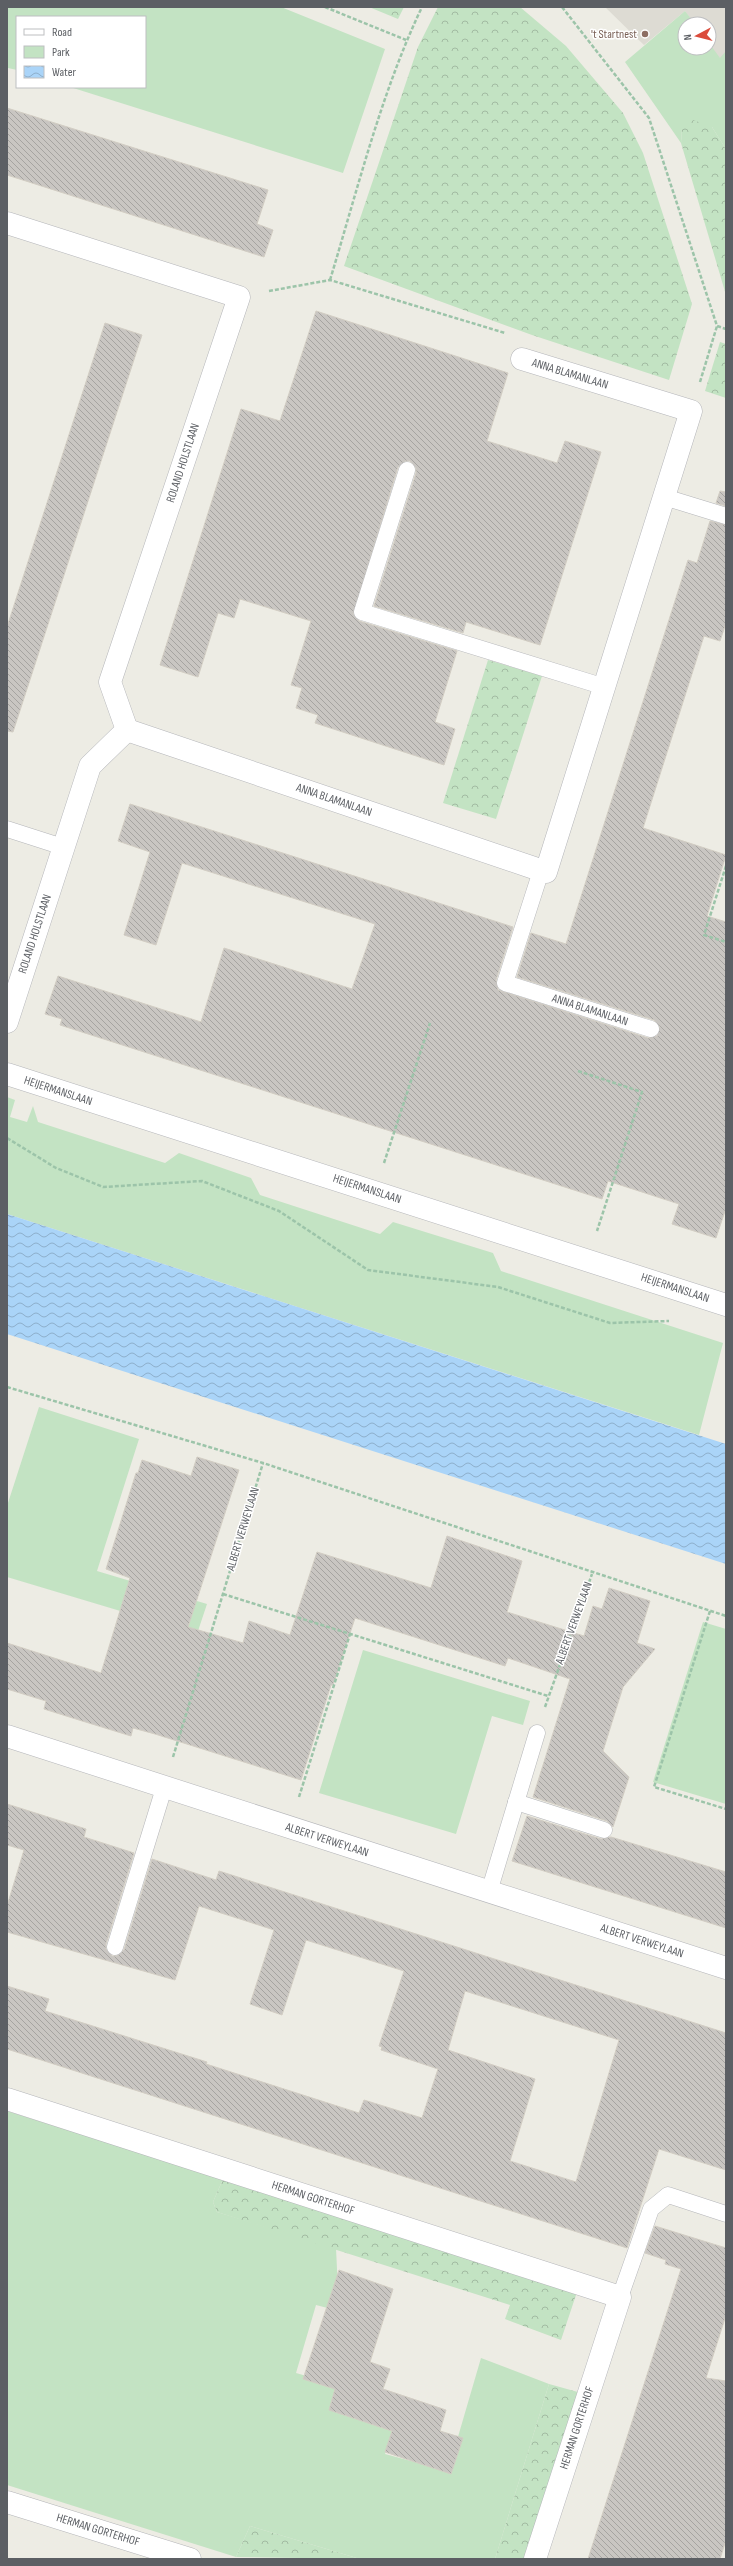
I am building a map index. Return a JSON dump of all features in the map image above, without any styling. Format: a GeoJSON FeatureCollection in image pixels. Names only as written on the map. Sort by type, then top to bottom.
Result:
{"type":"FeatureCollection","features":[{"type":"Feature","properties":{"kind":"street"},"geometry":{"type":"LineString","coordinates":[[7,224],[239,297]]}},
{"type":"Feature","properties":{"kind":"street","name":"ROLAND HOLSTLAAN"},"geometry":{"type":"LineString","coordinates":[[7,1022],[90,766],[127,730],[110,682],[239,297]]}},
{"type":"Feature","properties":{"kind":"street","name":"ANNA BLAMANLAAN"},"geometry":{"type":"LineString","coordinates":[[127,730],[546,872],[691,411],[522,359]]}},
{"type":"Feature","properties":{"kind":"street","name":"HEIJERMANSLAAN"},"geometry":{"type":"LineString","coordinates":[[7,1074],[719,1302]]}},
{"type":"Feature","properties":{"kind":"street","name":"ALBERT VERWEYLAAN"},"geometry":{"type":"LineString","coordinates":[[7,1736],[164,1788],[726,1968]]}},
{"type":"Feature","properties":{"kind":"street","name":"HERMAN GORTERHOF"},"geometry":{"type":"LineString","coordinates":[[7,2099],[620,2297],[535,2559]]}},
{"type":"Feature","properties":{"kind":"street","name":"HERMAN GORTERHOF"},"geometry":{"type":"LineString","coordinates":[[7,2502],[190,2559]]}},
{"type":"Feature","properties":{"kind":"lane"},"geometry":{"type":"LineString","coordinates":[[407,470],[362,612],[605,687]]}},
{"type":"Feature","properties":{"kind":"lane"},"geometry":{"type":"LineString","coordinates":[[664,497],[726,516]]}},
{"type":"Feature","properties":{"kind":"lane"},"geometry":{"type":"LineString","coordinates":[[7,829],[63,847]]}},
{"type":"Feature","properties":{"kind":"lane","name":"ANNA BLAMANLAAN"},"geometry":{"type":"LineString","coordinates":[[541,871],[505,983],[651,1029]]}},
{"type":"Feature","properties":{"kind":"lane"},"geometry":{"type":"LineString","coordinates":[[489,1892],[537,1733]]}},
{"type":"Feature","properties":{"kind":"lane"},"geometry":{"type":"LineString","coordinates":[[114,1947],[164,1788]]}},
{"type":"Feature","properties":{"kind":"lane"},"geometry":{"type":"LineString","coordinates":[[516,1802],[604,1830]]}},
{"type":"Feature","properties":{"kind":"lane","name":"HERMAN GORTERHOF"},"geometry":{"type":"LineString","coordinates":[[620,2297],[651,2209],[668,2195],[726,2214]]}},
{"type":"Feature","properties":{"kind":"path"},"geometry":{"type":"LineString","coordinates":[[325,7],[406,40]]}},
{"type":"Feature","properties":{"kind":"path"},"geometry":{"type":"LineString","coordinates":[[239,297],[330,280],[382,110],[406,40],[422,7]]}},
{"type":"Feature","properties":{"kind":"path"},"geometry":{"type":"LineString","coordinates":[[562,7],[649,118],[717,326],[691,411]]}},
{"type":"Feature","properties":{"kind":"path","name":"ANNA BLAMANLAAN"},"geometry":{"type":"LineString","coordinates":[[330,280],[510,335],[522,359]]}},
{"type":"Feature","properties":{"kind":"path"},"geometry":{"type":"LineString","coordinates":[[717,326],[726,329]]}},
{"type":"Feature","properties":{"kind":"path"},"geometry":{"type":"LineString","coordinates":[[726,866],[704,935],[726,942]]}},
{"type":"Feature","properties":{"kind":"path"},"geometry":{"type":"LineString","coordinates":[[375,1192],[430,1023]]}},
{"type":"Feature","properties":{"kind":"path"},"geometry":{"type":"LineString","coordinates":[[578,1071],[642,1092],[588,1260]]}},
{"type":"Feature","properties":{"kind":"path"},"geometry":{"type":"LineString","coordinates":[[7,1138],[56,1168],[103,1187],[202,1181],[279,1211],[368,1270],[498,1287],[610,1323],[676,1321],[719,1302]]}},
{"type":"Feature","properties":{"kind":"path"},"geometry":{"type":"LineString","coordinates":[[7,1387],[263,1463],[592,1574],[726,1616]]}},
{"type":"Feature","properties":{"kind":"path","name":"ALBERT VERWEYLAAN"},"geometry":{"type":"LineString","coordinates":[[164,1788],[263,1463]]}},
{"type":"Feature","properties":{"kind":"path","name":"ALBERT VERWEYLAAN"},"geometry":{"type":"LineString","coordinates":[[537,1733],[548,1696],[592,1574]]}},
{"type":"Feature","properties":{"kind":"path"},"geometry":{"type":"LineString","coordinates":[[223,1594],[548,1696]]}},
{"type":"Feature","properties":{"kind":"path"},"geometry":{"type":"LineString","coordinates":[[710,1611],[654,1787],[726,1809]]}},
{"type":"Feature","properties":{"kind":"path"},"geometry":{"type":"LineString","coordinates":[[289,1828],[350,1634]]}},
{"type":"Feature","properties":{"kind":"shaded area","name":"'t Startnest"},"geometry":{"type":"Polygon","coordinates":[[[605,7],[726,7],[726,52],[720,59],[717,55],[717,16],[688,16],[685,11],[677,16],[677,18],[644,45],[605,7]]]}},
{"type":"Feature","properties":{"kind":"green space"},"geometry":{"type":"Polygon","coordinates":[[[7,7],[281,7],[385,49],[343,173],[73,88],[146,88],[146,16],[16,16],[16,70],[8,68],[7,7]]]}},
{"type":"Feature","properties":{"kind":"green space"},"geometry":{"type":"Polygon","coordinates":[[[369,7],[404,7],[398,19],[369,7]]]}},
{"type":"Feature","properties":{"kind":"green space"},"geometry":{"type":"Polygon","coordinates":[[[438,7],[520,7],[566,46],[623,113],[643,153],[692,304],[669,380],[532,335],[344,266],[418,47],[438,7]]]}},
{"type":"Feature","properties":{"kind":"green space"},"geometry":{"type":"Polygon","coordinates":[[[685,11],[689,16],[679,16],[685,11]]]}},
{"type":"Feature","properties":{"kind":"green space"},"geometry":{"type":"Polygon","coordinates":[[[677,18],[677,56],[717,56],[717,54],[720,58],[726,51],[726,149],[712,127],[682,129],[681,143],[625,62],[677,18]]]}},
{"type":"Feature","properties":{"kind":"green space"},"geometry":{"type":"Polygon","coordinates":[[[693,120],[712,127],[726,149],[726,295],[681,143],[682,129],[693,120]]]}},
{"type":"Feature","properties":{"kind":"green space"},"geometry":{"type":"Polygon","coordinates":[[[720,342],[726,344],[726,398],[705,391],[720,342]]]}},
{"type":"Feature","properties":{"kind":"green space"},"geometry":{"type":"Polygon","coordinates":[[[488,660],[542,676],[496,819],[443,803],[488,660]]]}},
{"type":"Feature","properties":{"kind":"green space"},"geometry":{"type":"Polygon","coordinates":[[[7,1097],[15,1100],[10,1117],[27,1122],[33,1106],[38,1122],[165,1163],[179,1153],[251,1178],[260,1195],[380,1234],[393,1222],[493,1253],[501,1271],[723,1343],[699,1435],[7,1214],[7,1097]]]}},
{"type":"Feature","properties":{"kind":"green space"},"geometry":{"type":"Polygon","coordinates":[[[39,1407],[139,1439],[97,1571],[207,1604],[197,1634],[7,1577],[7,1506],[39,1407]]]}},
{"type":"Feature","properties":{"kind":"green space"},"geometry":{"type":"Polygon","coordinates":[[[703,1622],[726,1629],[726,1804],[653,1782],[703,1622]]]}},
{"type":"Feature","properties":{"kind":"green space"},"geometry":{"type":"Polygon","coordinates":[[[363,1650],[530,1701],[523,1725],[492,1716],[456,1834],[319,1793],[363,1650]]]}},
{"type":"Feature","properties":{"kind":"green space"},"geometry":{"type":"Polygon","coordinates":[[[7,2111],[223,2179],[213,2202],[217,2212],[336,2248],[339,2311],[316,2305],[296,2373],[345,2387],[393,2428],[385,2454],[448,2471],[481,2358],[549,2384],[495,2559],[360,2559],[250,2526],[236,2557],[7,2485],[7,2111]]]}},
{"type":"Feature","properties":{"kind":"green space"},"geometry":{"type":"Polygon","coordinates":[[[223,2179],[577,2292],[561,2340],[505,2319],[510,2305],[217,2212],[213,2202],[223,2179]]]}},
{"type":"Feature","properties":{"kind":"green space"},"geometry":{"type":"Polygon","coordinates":[[[549,2384],[585,2394],[531,2559],[495,2559],[549,2384]]]}},
{"type":"Feature","properties":{"kind":"green space"},"geometry":{"type":"Polygon","coordinates":[[[250,2526],[360,2559],[236,2557],[250,2526]]]}},
{"type":"Feature","properties":{"kind":"water"},"geometry":{"type":"Polygon","coordinates":[[[7,1214],[726,1444],[726,1564],[7,1334],[7,1214]]]}},
{"type":"Feature","properties":{"kind":"building"},"geometry":{"type":"Polygon","coordinates":[[[7,108],[268,190],[257,224],[273,230],[264,257],[7,175],[7,108]]]}},
{"type":"Feature","properties":{"kind":"building"},"geometry":{"type":"Polygon","coordinates":[[[316,311],[508,373],[487,441],[557,463],[565,441],[601,452],[540,645],[466,622],[463,633],[374,606],[416,473],[416,468],[410,461],[405,461],[398,467],[353,614],[359,621],[457,651],[435,722],[455,729],[444,765],[315,723],[318,715],[296,708],[302,688],[291,685],[311,621],[240,599],[234,618],[218,613],[198,677],[160,665],[241,409],[280,421],[316,311]]]}},
{"type":"Feature","properties":{"kind":"building"},"geometry":{"type":"Polygon","coordinates":[[[105,323],[142,335],[13,732],[7,731],[7,627],[105,323]]]}},
{"type":"Feature","properties":{"kind":"building"},"geometry":{"type":"Polygon","coordinates":[[[720,491],[726,492],[726,506],[716,503],[720,491]]]}},
{"type":"Feature","properties":{"kind":"building"},"geometry":{"type":"Polygon","coordinates":[[[710,521],[726,525],[726,623],[720,641],[704,636],[643,828],[726,855],[707,916],[726,922],[726,1208],[716,1238],[672,1224],[679,1204],[608,1181],[602,1199],[60,1025],[62,1019],[45,1014],[58,976],[201,1022],[224,948],[352,989],[375,924],[182,863],[156,945],[124,935],[150,852],[118,841],[130,804],[513,927],[496,980],[498,990],[648,1038],[657,1036],[660,1027],[654,1020],[517,977],[531,933],[566,944],[688,560],[697,563],[710,521]]]}},
{"type":"Feature","properties":{"kind":"building"},"geometry":{"type":"Polygon","coordinates":[[[197,1457],[239,1470],[188,1627],[243,1643],[249,1621],[290,1635],[317,1552],[431,1588],[447,1536],[522,1561],[507,1612],[584,1636],[593,1606],[602,1609],[609,1588],[650,1601],[637,1643],[655,1649],[623,1687],[603,1751],[629,1777],[613,1827],[607,1821],[533,1797],[570,1679],[508,1658],[505,1666],[355,1618],[333,1685],[331,1685],[301,1780],[133,1728],[131,1736],[79,1720],[44,1709],[46,1701],[7,1689],[7,1643],[101,1673],[130,1578],[106,1569],[136,1473],[138,1473],[142,1460],[191,1476],[197,1457]]]}},
{"type":"Feature","properties":{"kind":"building"},"geometry":{"type":"Polygon","coordinates":[[[7,1804],[86,1829],[84,1837],[134,1853],[106,1944],[106,1949],[112,1956],[117,1956],[124,1950],[152,1859],[216,1880],[219,1871],[726,2033],[726,2170],[659,2149],[627,2248],[7,2049],[7,1986],[49,1999],[45,2011],[207,2062],[206,2064],[359,2113],[364,2100],[422,2118],[438,2069],[381,2050],[382,2047],[379,2046],[404,1971],[306,1940],[282,2015],[250,2004],[274,1930],[199,1906],[175,1980],[7,1932],[7,1906],[24,1850],[7,1845],[7,1804]],[[465,1991],[448,2050],[535,2079],[510,2161],[576,2182],[619,2040],[465,1991]]]}},
{"type":"Feature","properties":{"kind":"building"},"geometry":{"type":"Polygon","coordinates":[[[527,1816],[601,1839],[611,1837],[726,1872],[726,1928],[512,1861],[527,1816]]]}},
{"type":"Feature","properties":{"kind":"building"},"geometry":{"type":"Polygon","coordinates":[[[655,2226],[726,2248],[726,2315],[706,2378],[726,2381],[726,2540],[720,2559],[588,2559],[681,2269],[665,2264],[666,2260],[645,2253],[655,2226]]]}},
{"type":"Feature","properties":{"kind":"building"},"geometry":{"type":"Polygon","coordinates":[[[339,2270],[393,2289],[370,2362],[390,2369],[383,2389],[446,2410],[440,2431],[463,2438],[451,2474],[385,2452],[392,2431],[329,2410],[335,2389],[303,2379],[339,2270]]]}},
{"type":"Feature","properties":{"kind":"place","name":"'t Startnest"},"geometry":{"type":"Point","coordinates":[645,34]}}]}
